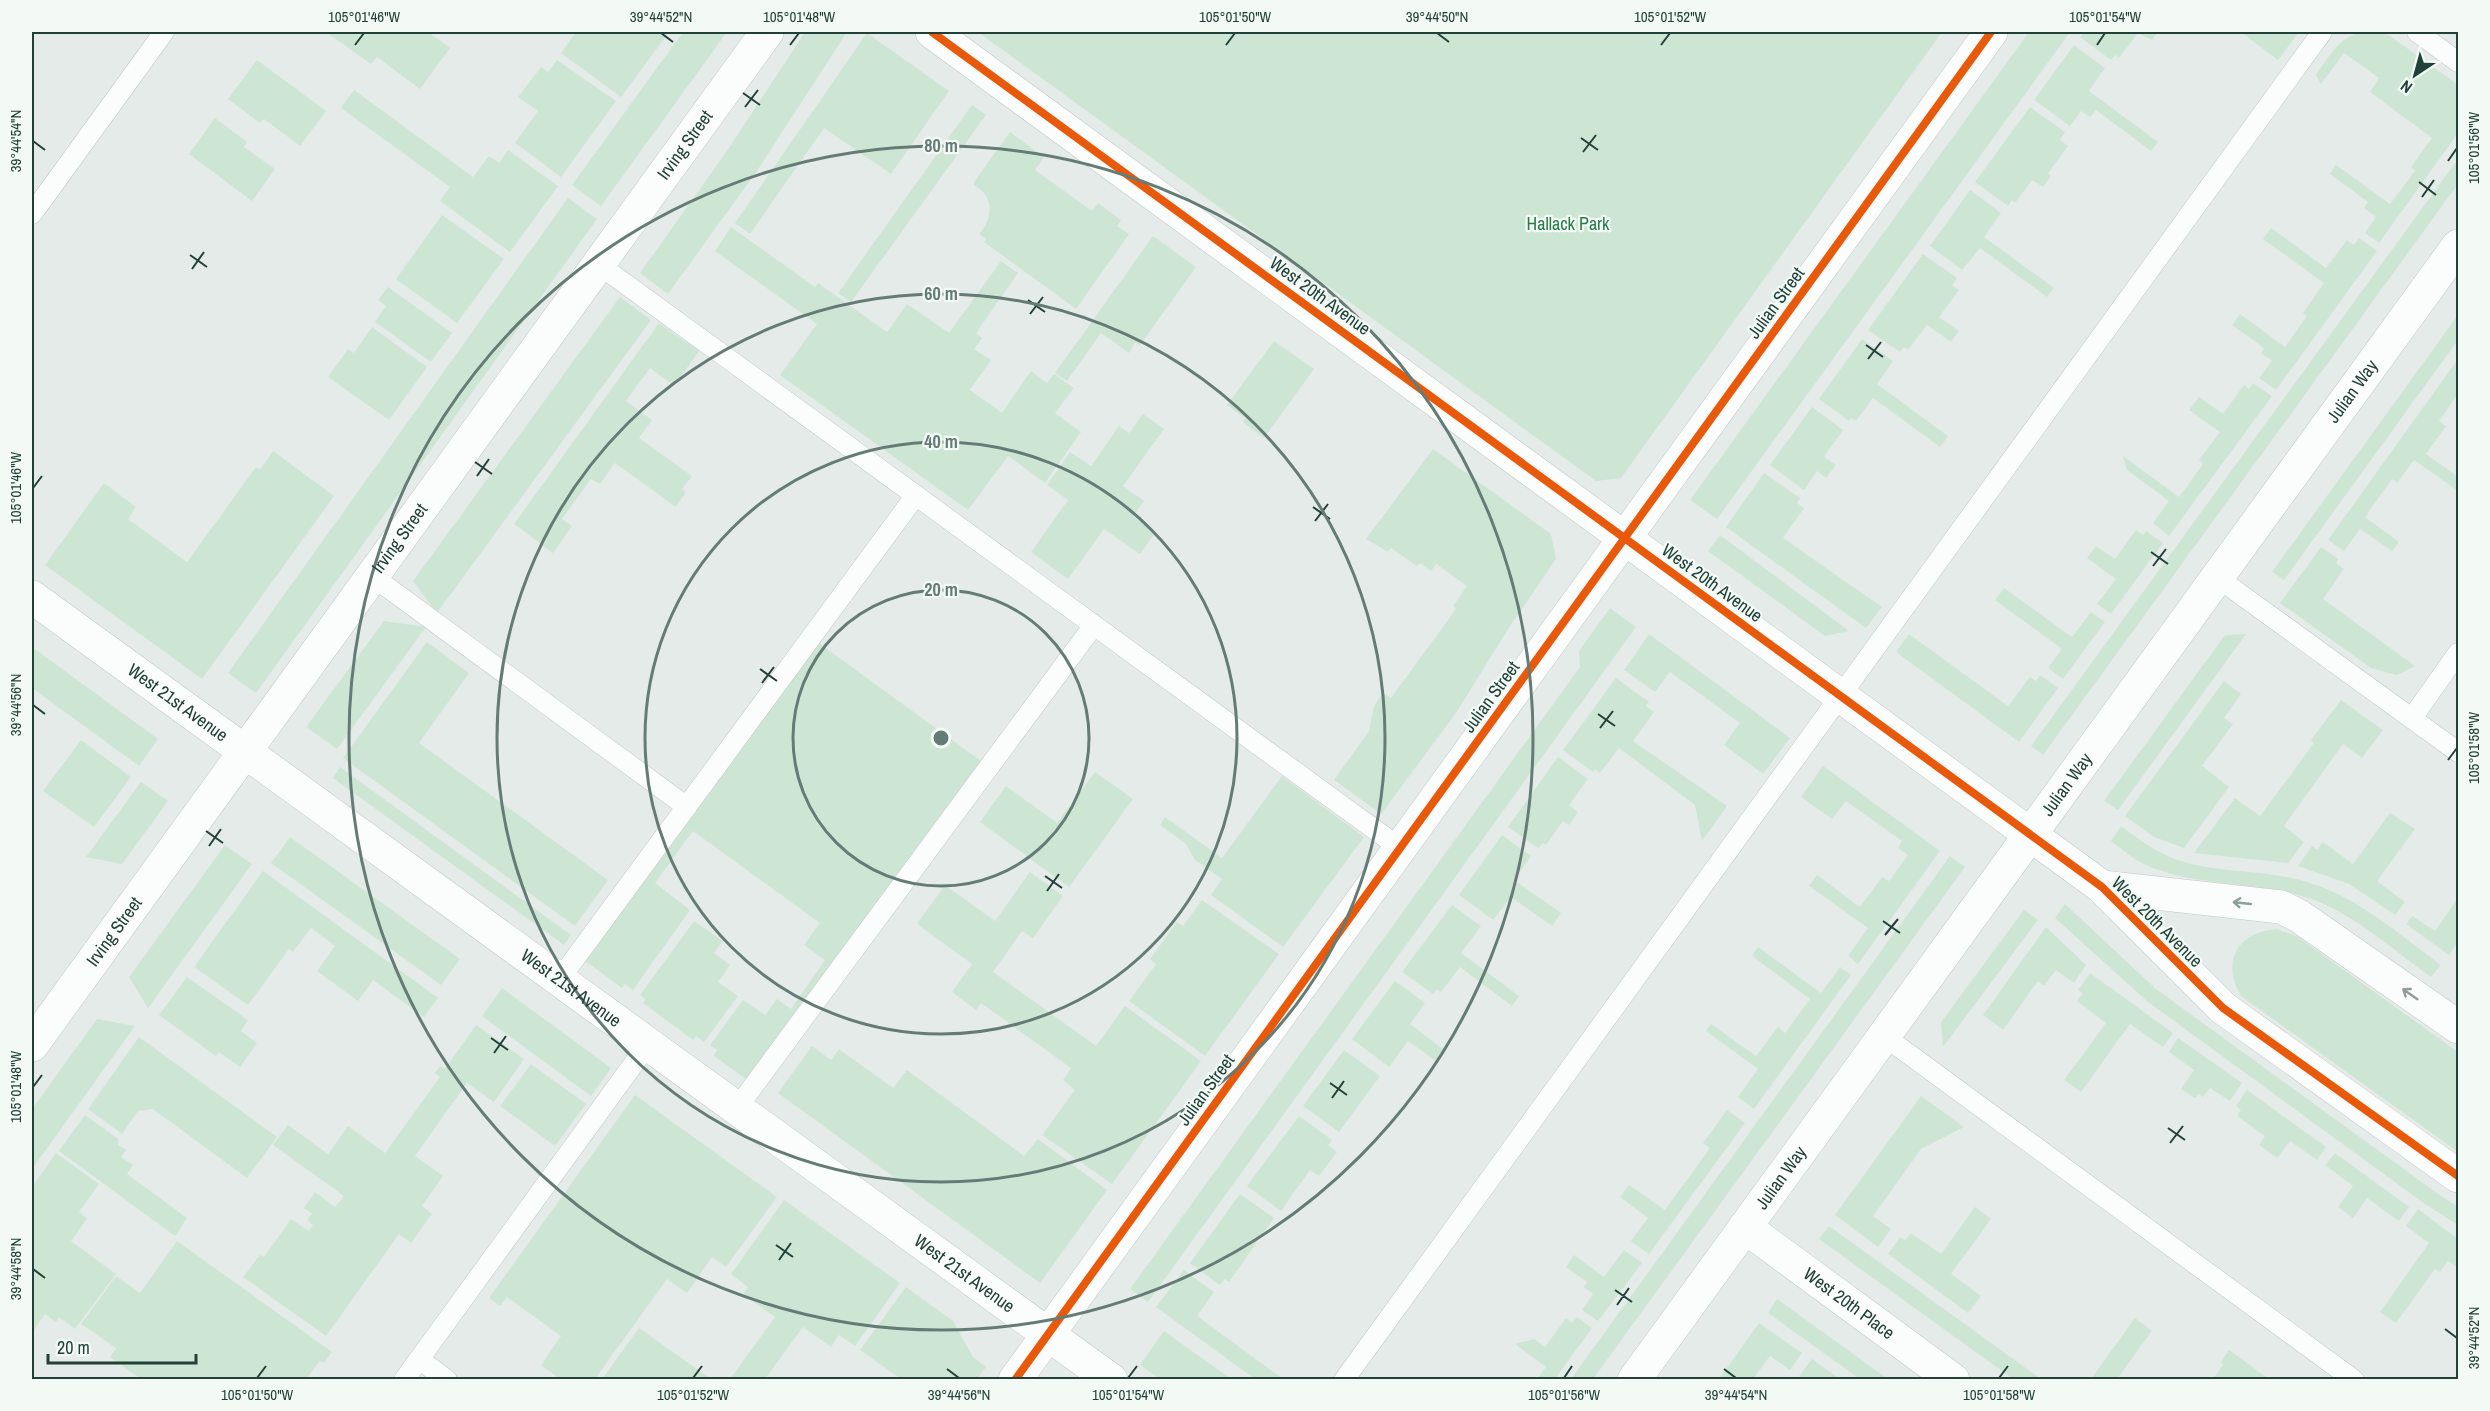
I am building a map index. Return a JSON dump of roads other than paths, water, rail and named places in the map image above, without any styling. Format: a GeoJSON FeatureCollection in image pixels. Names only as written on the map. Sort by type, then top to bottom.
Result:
{"type":"FeatureCollection","features":[{"type":"Feature","properties":{"kind":"street","name":"Irving Street"},"geometry":{"type":"LineString","coordinates":[[32,1045],[767,32]]}},
{"type":"Feature","properties":{"kind":"street","name":"West 20th Avenue"},"geometry":{"type":"LineString","coordinates":[[932,32],[2102,887],[2223,1008],[2458,1176]]}},
{"type":"Feature","properties":{"kind":"street","name":"Julian Street"},"geometry":{"type":"LineString","coordinates":[[1016,1380],[1991,32]]}},
{"type":"Feature","properties":{"kind":"street","name":"Julian Way"},"geometry":{"type":"LineString","coordinates":[[1634,1380],[2458,246]]}},
{"type":"Feature","properties":{"kind":"street","name":"West 21st Avenue"},"geometry":{"type":"LineString","coordinates":[[32,597],[1111,1380]]}},
{"type":"Feature","properties":{"kind":"street","name":"West 20th Avenue"},"geometry":{"type":"LineString","coordinates":[[2102,887],[2281,907],[2299,916],[2458,1027]]}},
{"type":"Feature","properties":{"kind":"street","name":"West 20th Place"},"geometry":{"type":"LineString","coordinates":[[1745,1227],[1953,1380]]}},
{"type":"Feature","properties":{"kind":"lane"},"geometry":{"type":"LineString","coordinates":[[32,214],[164,32]]}},
{"type":"Feature","properties":{"kind":"lane"},"geometry":{"type":"LineString","coordinates":[[1344,1380],[2322,32]]}},
{"type":"Feature","properties":{"kind":"lane"},"geometry":{"type":"LineString","coordinates":[[2417,32],[2458,62]]}},
{"type":"Feature","properties":{"kind":"lane"},"geometry":{"type":"LineString","coordinates":[[598,264],[1400,848]]}},
{"type":"Feature","properties":{"kind":"lane"},"geometry":{"type":"LineString","coordinates":[[560,980],[916,495]]}},
{"type":"Feature","properties":{"kind":"lane"},"geometry":{"type":"LineString","coordinates":[[372,576],[687,807]]}},
{"type":"Feature","properties":{"kind":"lane"},"geometry":{"type":"LineString","coordinates":[[2218,578],[2458,752]]}},
{"type":"Feature","properties":{"kind":"lane"},"geometry":{"type":"LineString","coordinates":[[737,1108],[1095,626]]}},
{"type":"Feature","properties":{"kind":"lane"},"geometry":{"type":"LineString","coordinates":[[2412,718],[2458,653]]}},
{"type":"Feature","properties":{"kind":"lane"},"geometry":{"type":"LineString","coordinates":[[1884,1036],[2354,1380]]}},
{"type":"Feature","properties":{"kind":"lane"},"geometry":{"type":"LineString","coordinates":[[404,1380],[648,1044]]}},
{"type":"Feature","properties":{"kind":"lane"},"geometry":{"type":"LineString","coordinates":[[419,1359],[447,1380]]}},
{"type":"Feature","properties":{"kind":"park label","name":"Hallack Park"},"geometry":{"type":"Point","coordinates":[1568,224]}}]}
